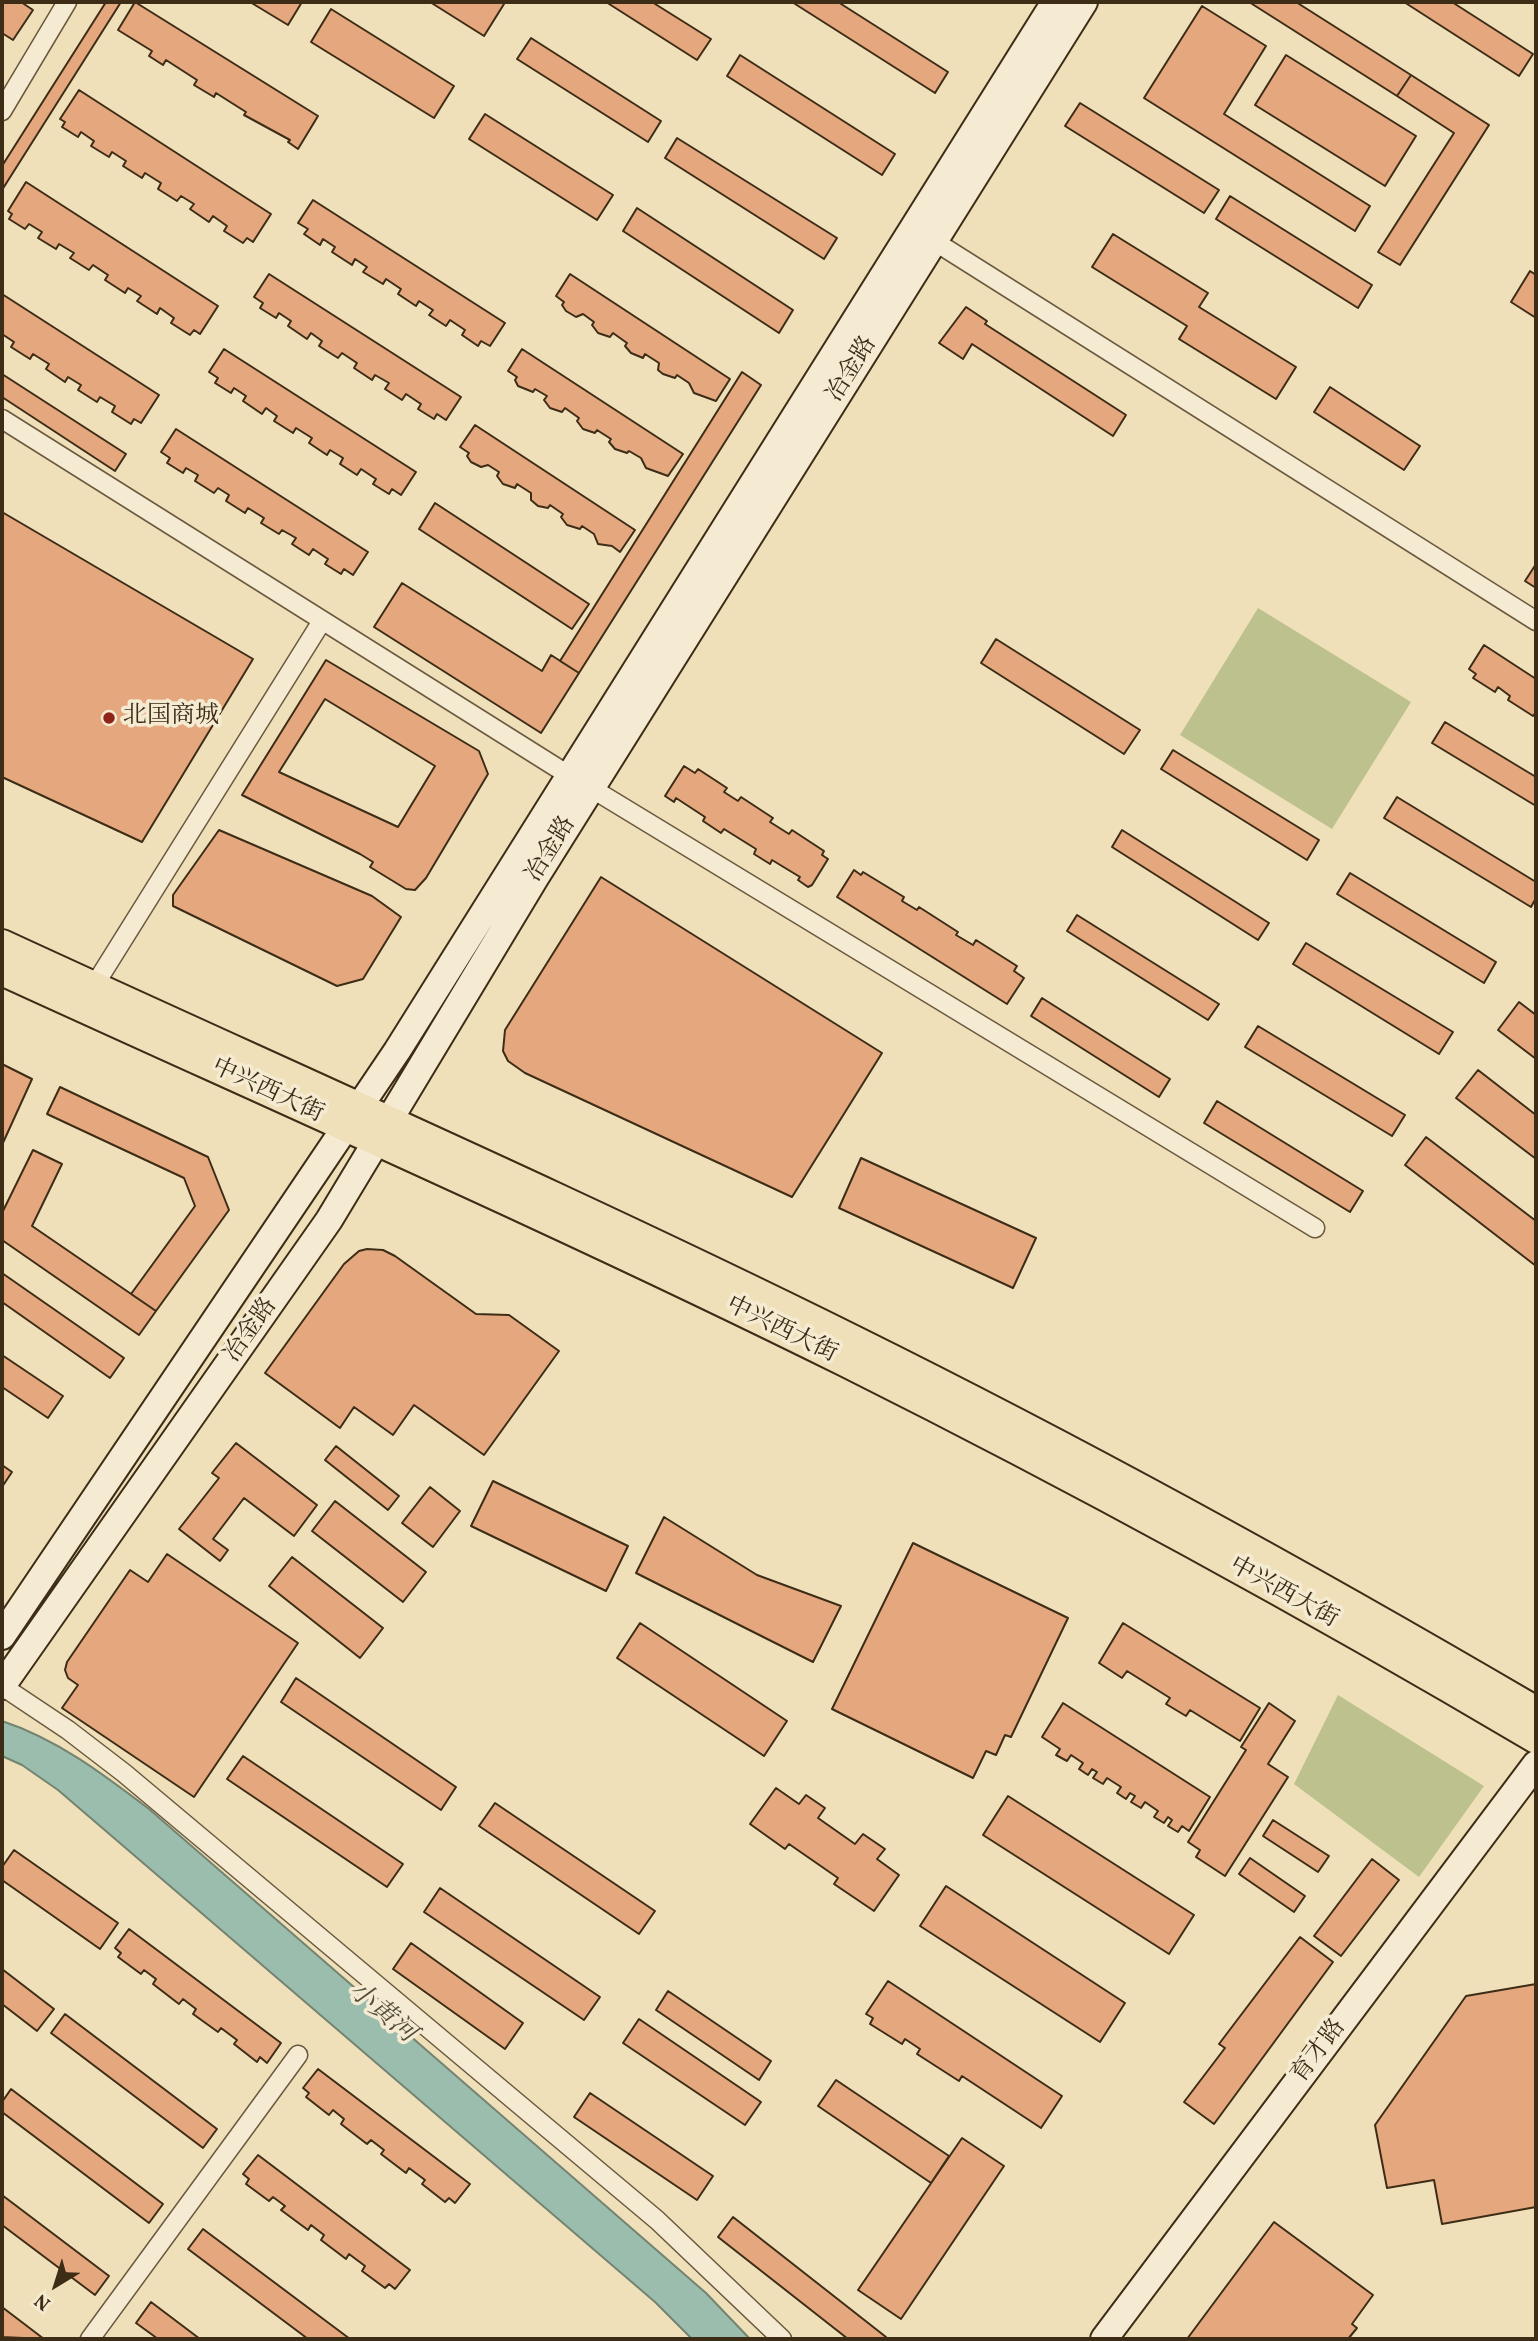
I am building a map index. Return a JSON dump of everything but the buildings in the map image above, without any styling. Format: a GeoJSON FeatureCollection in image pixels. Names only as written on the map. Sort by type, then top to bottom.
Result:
{"type":"FeatureCollection","features":[{"type":"Feature","properties":{"kind":"main road","name":"中兴西大街"},"geometry":{"type":"LineString","coordinates":[[2,944],[94,986],[353,1119]]}},
{"type":"Feature","properties":{"kind":"main road","name":"中兴西大街"},"geometry":{"type":"LineString","coordinates":[[2,971],[353,1119],[743,1312],[991,1437],[1273,1587],[1536,1739]]}},
{"type":"Feature","properties":{"kind":"main road","name":"中兴西大街"},"geometry":{"type":"LineString","coordinates":[[383,1133],[596,1216],[946,1386],[1296,1573],[1536,1711]]}},
{"type":"Feature","properties":{"kind":"street"},"geometry":{"type":"LineString","coordinates":[[2,111],[67,2]]}},
{"type":"Feature","properties":{"kind":"street","name":"冶金路"},"geometry":{"type":"LineString","coordinates":[[2,1686],[329,1220],[383,1133],[580,782],[1055,2]]}},
{"type":"Feature","properties":{"kind":"street","name":"冶金路"},"geometry":{"type":"LineString","coordinates":[[2,1636],[580,782],[934,241],[1084,2]]}},
{"type":"Feature","properties":{"kind":"street"},"geometry":{"type":"LineString","coordinates":[[934,241],[1536,621]]}},
{"type":"Feature","properties":{"kind":"street"},"geometry":{"type":"LineString","coordinates":[[2,419],[580,782],[1315,1228]]}},
{"type":"Feature","properties":{"kind":"street"},"geometry":{"type":"LineString","coordinates":[[94,986],[322,621]]}},
{"type":"Feature","properties":{"kind":"street"},"geometry":{"type":"LineString","coordinates":[[2,1686],[68,1730],[124,1773],[657,2220],[782,2339]]}},
{"type":"Feature","properties":{"kind":"street","name":"育才路"},"geometry":{"type":"LineString","coordinates":[[1104,2339],[1536,1764]]}},
{"type":"Feature","properties":{"kind":"street"},"geometry":{"type":"LineString","coordinates":[[90,2339],[299,2054]]}},
{"type":"Feature","properties":{"kind":"green space"},"geometry":{"type":"Polygon","coordinates":[[[1258,608],[1411,702],[1332,829],[1180,735],[1258,608]]]}},
{"type":"Feature","properties":{"kind":"green space"},"geometry":{"type":"Polygon","coordinates":[[[1338,1695],[1484,1786],[1419,1877],[1294,1784],[1338,1695]]]}},
{"type":"Feature","properties":{"kind":"water","name":"小黄河"},"geometry":{"type":"Polygon","coordinates":[[[2,1721],[61,1748],[149,1809],[706,2293],[750,2339],[692,2339],[655,2302],[58,1790],[22,1765],[2,1756],[2,1721]]]}},
{"type":"Feature","properties":{"kind":"place","name":"北国商城"},"geometry":{"type":"Point","coordinates":[109,718]}}]}
